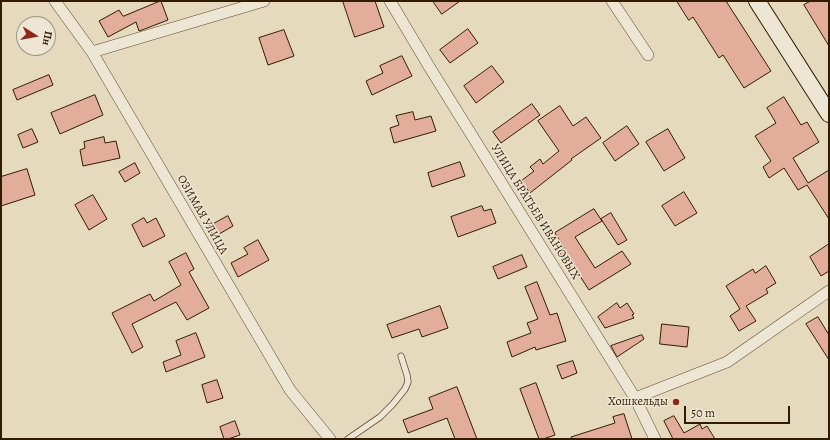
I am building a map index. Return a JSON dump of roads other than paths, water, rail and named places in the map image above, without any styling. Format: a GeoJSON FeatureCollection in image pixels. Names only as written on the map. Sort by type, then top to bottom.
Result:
{"type":"FeatureCollection","features":[{"type":"Feature","properties":{"kind":"main road"},"geometry":{"type":"LineString","coordinates":[[757,1],[829,114]]}},
{"type":"Feature","properties":{"kind":"street","name":"ОЗИМАЯ УЛИЦА"},"geometry":{"type":"LineString","coordinates":[[55,1],[92,52],[290,390],[330,439]]}},
{"type":"Feature","properties":{"kind":"street"},"geometry":{"type":"LineString","coordinates":[[92,52],[264,1]]}},
{"type":"Feature","properties":{"kind":"street","name":"УЛИЦА БРАТЬЕВ ИВАНОВЫХ"},"geometry":{"type":"LineString","coordinates":[[390,1],[635,398],[655,439]]}},
{"type":"Feature","properties":{"kind":"street"},"geometry":{"type":"LineString","coordinates":[[612,1],[648,55]]}},
{"type":"Feature","properties":{"kind":"street"},"geometry":{"type":"LineString","coordinates":[[635,398],[728,362],[829,291]]}},
{"type":"Feature","properties":{"kind":"lane"},"geometry":{"type":"LineString","coordinates":[[348,439],[380,417],[405,389],[408,382],[401,356]]}},
{"type":"Feature","properties":{"kind":"place","name":"Хошкельды"},"geometry":{"type":"Point","coordinates":[676,402]}}]}
